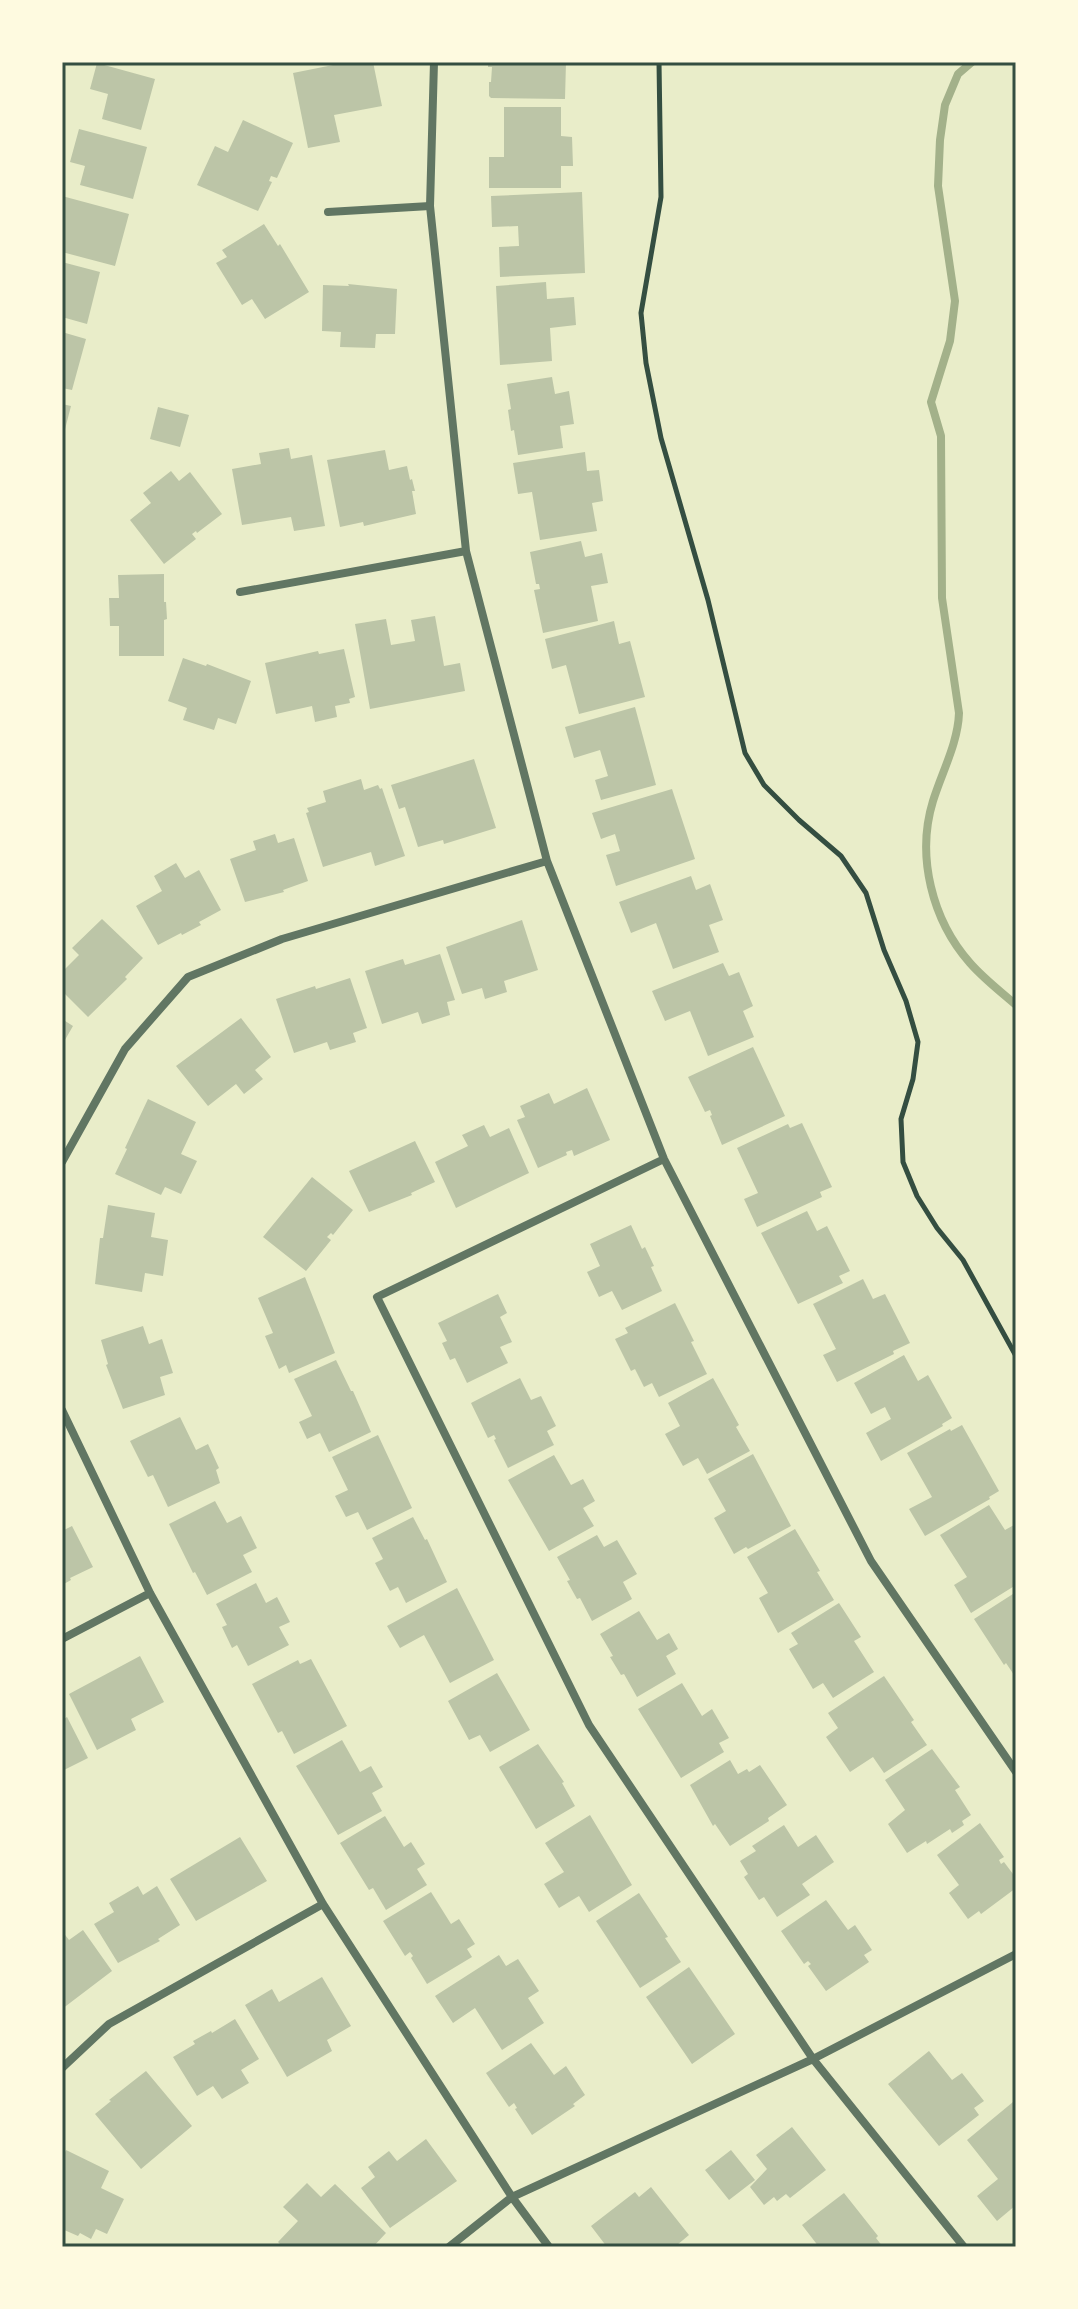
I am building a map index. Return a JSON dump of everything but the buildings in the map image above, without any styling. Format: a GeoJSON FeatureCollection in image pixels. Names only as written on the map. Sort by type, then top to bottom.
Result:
{"type":"FeatureCollection","features":[{"type":"Feature","properties":{"kind":"street"},"geometry":{"type":"LineString","coordinates":[[434,62],[430,206],[466,551],[547,861],[664,1159],[871,1561],[1016,1772]]}},
{"type":"Feature","properties":{"kind":"street"},"geometry":{"type":"LineString","coordinates":[[328,212],[430,206]]}},
{"type":"Feature","properties":{"kind":"street"},"geometry":{"type":"LineString","coordinates":[[240,592],[466,551]]}},
{"type":"Feature","properties":{"kind":"street"},"geometry":{"type":"LineString","coordinates":[[62,1162],[125,1049],[188,977],[282,939],[547,861]]}},
{"type":"Feature","properties":{"kind":"street"},"geometry":{"type":"LineString","coordinates":[[664,1159],[377,1297],[589,1725],[813,2059],[964,2247]]}},
{"type":"Feature","properties":{"kind":"street"},"geometry":{"type":"LineString","coordinates":[[62,1410],[150,1593],[323,1904],[512,2197],[549,2247]]}},
{"type":"Feature","properties":{"kind":"street"},"geometry":{"type":"LineString","coordinates":[[62,1639],[150,1593]]}},
{"type":"Feature","properties":{"kind":"street"},"geometry":{"type":"LineString","coordinates":[[62,2068],[109,2024],[323,1904]]}},
{"type":"Feature","properties":{"kind":"street"},"geometry":{"type":"LineString","coordinates":[[449,2247],[512,2197],[813,2059],[1016,1954]]}},
{"type":"Feature","properties":{"kind":"path"},"geometry":{"type":"LineString","coordinates":[[659,62],[661,197],[641,313],[646,363],[661,438],[708,600],[745,753],[764,785],[841,856],[866,893],[918,1042],[913,1079],[901,1119],[903,1162],[917,1196],[937,1228],[963,1260],[1016,1356]]}},
{"type":"Feature","properties":{"kind":"waterway"},"geometry":{"type":"LineString","coordinates":[[972,62],[958,74],[945,105],[940,140],[938,186],[955,301],[950,341],[931,402],[941,436],[942,598],[959,713],[953,746],[928,822],[927,865],[937,907],[957,946],[970,963],[1016,1005]]}}]}
